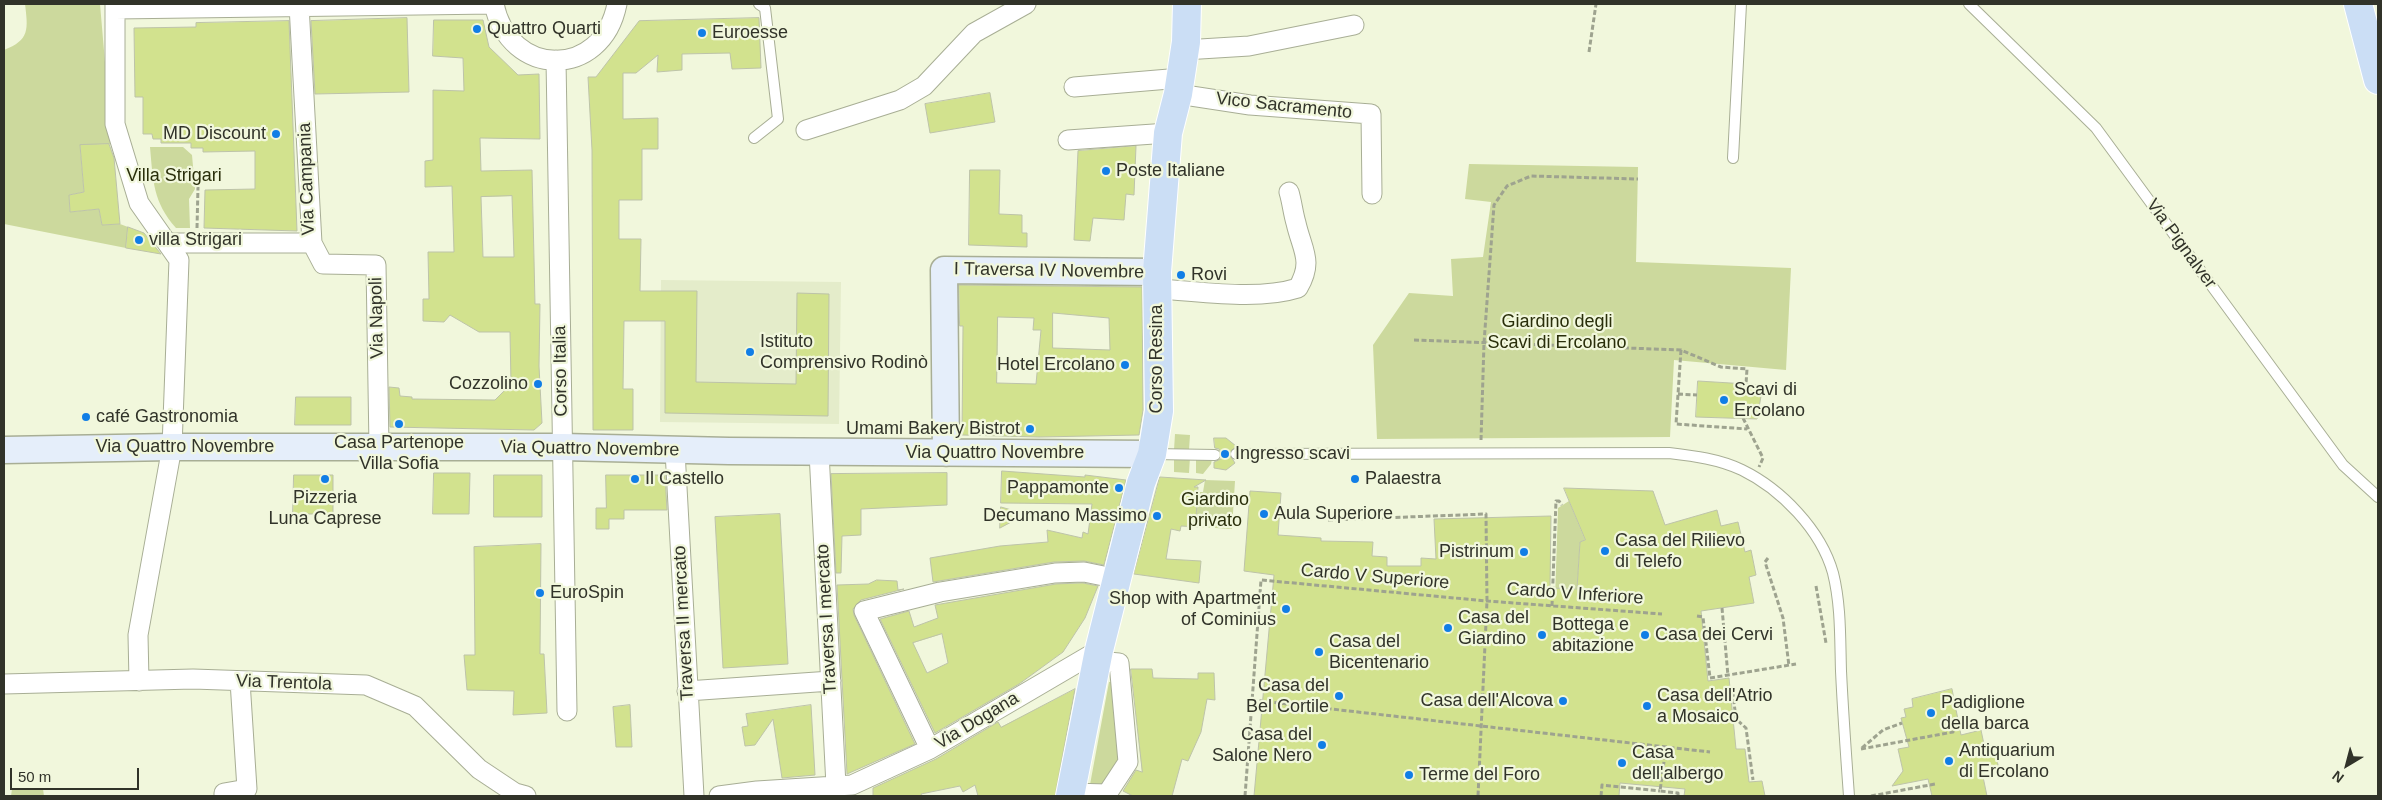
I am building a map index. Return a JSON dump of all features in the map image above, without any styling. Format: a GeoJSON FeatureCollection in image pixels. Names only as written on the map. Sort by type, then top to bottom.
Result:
{"type":"FeatureCollection","features":[{"type":"Feature","properties":{"kind":"main road","name":"Corso Resina"},"geometry":{"type":"LineString","coordinates":[[1070,794],[1098,655],[1141,482],[1152,454],[1159,410],[1157,281],[1168,134],[1179,86],[1187,4]]}},
{"type":"Feature","properties":{"kind":"main road"},"geometry":{"type":"LineString","coordinates":[[2358,4],[2378,80]]}},
{"type":"Feature","properties":{"kind":"street"},"geometry":{"type":"LineString","coordinates":[[139,681],[138,635],[172,447],[179,260],[140,203],[115,124],[115,6],[494,4],[499,24],[510,41],[531,55],[556,60],[581,55],[600,42],[614,18],[617,4]]}},
{"type":"Feature","properties":{"kind":"street"},"geometry":{"type":"LineString","coordinates":[[806,130],[900,100],[924,86],[974,33],[1026,4]]}},
{"type":"Feature","properties":{"kind":"street","name":"Via Campania"},"geometry":{"type":"LineString","coordinates":[[169,243],[312,243],[299,6]]}},
{"type":"Feature","properties":{"kind":"street"},"geometry":{"type":"LineString","coordinates":[[1184,50],[1249,46],[1354,25]]}},
{"type":"Feature","properties":{"kind":"street","name":"Corso Italia"},"geometry":{"type":"LineString","coordinates":[[556,60],[567,711]]}},
{"type":"Feature","properties":{"kind":"street"},"geometry":{"type":"LineString","coordinates":[[1074,88],[1179,86]]}},
{"type":"Feature","properties":{"kind":"street","name":"Vico Sacramento"},"geometry":{"type":"LineString","coordinates":[[1179,86],[1250,105],[1371,114],[1372,194]]}},
{"type":"Feature","properties":{"kind":"street"},"geometry":{"type":"LineString","coordinates":[[1068,140],[1168,134]]}},
{"type":"Feature","properties":{"kind":"street"},"geometry":{"type":"LineString","coordinates":[[1157,281],[1240,293],[1284,292],[1298,288],[1305,275],[1305,249],[1296,225],[1290,192]]}},
{"type":"Feature","properties":{"kind":"street","name":"Via Napoli"},"geometry":{"type":"LineString","coordinates":[[312,243],[323,264],[376,266],[378,447]]}},
{"type":"Feature","properties":{"kind":"street","name":"I Traversa IV Novembre"},"geometry":{"type":"LineString","coordinates":[[946,453],[944,270],[1157,281]]}},
{"type":"Feature","properties":{"kind":"street","name":"Via Quattro Novembre"},"geometry":{"type":"LineString","coordinates":[[4,439],[16,449],[563,447],[818,452],[1152,454]]}},
{"type":"Feature","properties":{"kind":"street","name":"Traversa II mercato"},"geometry":{"type":"LineString","coordinates":[[675,450],[694,796]]}},
{"type":"Feature","properties":{"kind":"street","name":"Traversa I mercato"},"geometry":{"type":"LineString","coordinates":[[818,452],[831,681],[848,789]]}},
{"type":"Feature","properties":{"kind":"street"},"geometry":{"type":"LineString","coordinates":[[930,749],[864,611],[940,592],[1055,573],[1084,572],[1118,579]]}},
{"type":"Feature","properties":{"kind":"street"},"geometry":{"type":"LineString","coordinates":[[1070,794],[1107,794],[1128,762],[1119,663],[1098,655]]}},
{"type":"Feature","properties":{"kind":"street","name":"Via Dogana"},"geometry":{"type":"LineString","coordinates":[[848,789],[930,749],[1098,655]]}},
{"type":"Feature","properties":{"kind":"street","name":"Via Trentola"},"geometry":{"type":"LineString","coordinates":[[4,684],[193,680],[366,685],[415,706],[479,769],[515,793],[526,796]]}},
{"type":"Feature","properties":{"kind":"street"},"geometry":{"type":"LineString","coordinates":[[224,796],[224,793],[247,789],[240,681]]}},
{"type":"Feature","properties":{"kind":"street"},"geometry":{"type":"LineString","coordinates":[[687,691],[831,681]]}},
{"type":"Feature","properties":{"kind":"street"},"geometry":{"type":"LineString","coordinates":[[719,796],[848,789]]}},
{"type":"Feature","properties":{"kind":"lane"},"geometry":{"type":"LineString","coordinates":[[754,138],[778,119],[764,8],[759,4]]}},
{"type":"Feature","properties":{"kind":"lane"},"geometry":{"type":"LineString","coordinates":[[1733,158],[1741,4]]}},
{"type":"Feature","properties":{"kind":"lane","name":"Via Pignalver"},"geometry":{"type":"LineString","coordinates":[[1970,4],[2096,128],[2343,465],[2378,497]]}},
{"type":"Feature","properties":{"kind":"lane"},"geometry":{"type":"LineString","coordinates":[[1236,454],[1368,452],[1669,453],[1705,458],[1730,465],[1754,476],[1778,494],[1800,515],[1819,543],[1832,571],[1838,601],[1849,796]]}},
{"type":"Feature","properties":{"kind":"lane"},"geometry":{"type":"LineString","coordinates":[[1152,454],[1215,455]]}},
{"type":"Feature","properties":{"kind":"path"},"geometry":{"type":"LineString","coordinates":[[1589,52],[1596,4]]}},
{"type":"Feature","properties":{"kind":"path"},"geometry":{"type":"LineString","coordinates":[[1480,452],[1484,343],[1494,205],[1507,186],[1531,176],[1638,179]]}},
{"type":"Feature","properties":{"kind":"path"},"geometry":{"type":"LineString","coordinates":[[197,243],[198,187]]}},
{"type":"Feature","properties":{"kind":"path"},"geometry":{"type":"LineString","coordinates":[[1414,340],[1681,350],[1720,367],[1747,369],[1746,384]]}},
{"type":"Feature","properties":{"kind":"path"},"geometry":{"type":"LineString","coordinates":[[1681,350],[1676,424],[1747,429]]}},
{"type":"Feature","properties":{"kind":"path"},"geometry":{"type":"LineString","coordinates":[[1678,394],[1697,395]]}},
{"type":"Feature","properties":{"kind":"path"},"geometry":{"type":"LineString","coordinates":[[1743,418],[1763,458],[1754,476]]}},
{"type":"Feature","properties":{"kind":"path"},"geometry":{"type":"LineString","coordinates":[[1552,606],[1556,501],[1559,501],[1562,505]]}},
{"type":"Feature","properties":{"kind":"path"},"geometry":{"type":"LineString","coordinates":[[1328,520],[1486,514],[1487,601],[1478,796]]}},
{"type":"Feature","properties":{"kind":"path"},"geometry":{"type":"LineString","coordinates":[[1768,558],[1765,562],[1783,618],[1789,666]]}},
{"type":"Feature","properties":{"kind":"path","name":"Cardo V Superiore"},"geometry":{"type":"LineString","coordinates":[[1252,700],[1261,580],[1487,601]]}},
{"type":"Feature","properties":{"kind":"path","name":"Cardo V Inferiore"},"geometry":{"type":"LineString","coordinates":[[1487,601],[1662,614]]}},
{"type":"Feature","properties":{"kind":"path"},"geometry":{"type":"LineString","coordinates":[[1722,608],[1728,676]]}},
{"type":"Feature","properties":{"kind":"path"},"geometry":{"type":"LineString","coordinates":[[1696,616],[1703,617],[1710,678],[1751,673],[1796,664]]}},
{"type":"Feature","properties":{"kind":"path"},"geometry":{"type":"LineString","coordinates":[[1731,693],[1733,694],[1736,719],[1746,728],[1752,780]]}},
{"type":"Feature","properties":{"kind":"path"},"geometry":{"type":"LineString","coordinates":[[1245,796],[1252,700],[1710,752]]}},
{"type":"Feature","properties":{"kind":"path"},"geometry":{"type":"LineString","coordinates":[[1846,762],[1883,730],[1902,723]]}},
{"type":"Feature","properties":{"kind":"path"},"geometry":{"type":"LineString","coordinates":[[1861,749],[1953,732],[1951,723]]}},
{"type":"Feature","properties":{"kind":"path"},"geometry":{"type":"LineString","coordinates":[[1660,791],[1666,746]]}},
{"type":"Feature","properties":{"kind":"path"},"geometry":{"type":"LineString","coordinates":[[1871,796],[1935,784]]}},
{"type":"Feature","properties":{"kind":"path"},"geometry":{"type":"LineString","coordinates":[[1601,796],[1602,785],[1678,793],[1678,796]]}},
{"type":"Feature","properties":{"kind":"shaded area","name":"Istituto Comprensivo Rodinò"},"geometry":{"type":"Polygon","coordinates":[[[661,280],[841,282],[839,424],[660,422],[661,280]]]}},
{"type":"Feature","properties":{"kind":"green space"},"geometry":{"type":"Polygon","coordinates":[[[25,4],[100,4],[112,144],[80,146],[84,192],[69,195],[70,212],[99,209],[102,225],[120,224],[128,227],[126,248],[4,224],[4,50],[23,38],[27,27],[25,4]]]}},
{"type":"Feature","properties":{"kind":"green space","name":"Villa Strigari"},"geometry":{"type":"Polygon","coordinates":[[[150,147],[183,147],[192,155],[195,189],[189,199],[190,228],[176,228],[158,200],[153,181],[150,147]]]}},
{"type":"Feature","properties":{"kind":"green space","name":"Giardino degli Scavi di Ercolano"},"geometry":{"type":"Polygon","coordinates":[[[1469,164],[1638,167],[1636,262],[1791,268],[1786,370],[1674,360],[1670,437],[1377,439],[1373,345],[1409,293],[1453,296],[1451,259],[1483,257],[1491,202],[1465,199],[1469,164]]]}},
{"type":"Feature","properties":{"kind":"green space"},"geometry":{"type":"Polygon","coordinates":[[[1175,434],[1190,435],[1189,450],[1174,450],[1175,434]]]}},
{"type":"Feature","properties":{"kind":"green space"},"geometry":{"type":"Polygon","coordinates":[[[1174,457],[1190,457],[1189,473],[1174,472],[1174,457]]]}},
{"type":"Feature","properties":{"kind":"green space"},"geometry":{"type":"Polygon","coordinates":[[[1196,459],[1212,459],[1211,464],[1203,474],[1196,473],[1196,459]]]}},
{"type":"Feature","properties":{"kind":"green space","name":"Giardino privato"},"geometry":{"type":"Polygon","coordinates":[[[1205,480],[1235,481],[1232,529],[1198,527],[1196,518],[1197,492],[1203,492],[1205,480]]]}},
{"type":"Feature","properties":{"kind":"green space"},"geometry":{"type":"Polygon","coordinates":[[[1569,501],[1585,540],[1580,542],[1577,589],[1566,588],[1564,600],[1555,599],[1558,508],[1569,501]]]}},
{"type":"Feature","properties":{"kind":"green space"},"geometry":{"type":"Polygon","coordinates":[[[1109,682],[1121,682],[1122,745],[1114,772],[1103,793],[1089,790],[1109,682]]]}},
{"type":"Feature","properties":{"kind":"green space"},"geometry":{"type":"Polygon","coordinates":[[[12,789],[43,789],[44,796],[11,796],[12,789]]]}},
{"type":"Feature","properties":{"kind":"building"},"geometry":{"type":"Polygon","coordinates":[[[407,18],[409,92],[315,94],[311,21],[407,18]]]}},
{"type":"Feature","properties":{"kind":"building"},"geometry":{"type":"Polygon","coordinates":[[[759,18],[761,68],[732,69],[730,53],[682,54],[682,70],[657,72],[658,55],[636,73],[623,73],[623,119],[658,118],[658,149],[642,149],[642,200],[619,200],[619,239],[641,239],[640,291],[697,291],[696,382],[796,384],[797,293],[829,294],[828,416],[665,413],[665,321],[624,321],[623,389],[633,389],[633,430],[593,430],[592,150],[588,77],[596,77],[639,21],[759,18]]]}},
{"type":"Feature","properties":{"kind":"building"},"geometry":{"type":"Polygon","coordinates":[[[434,20],[483,20],[489,47],[518,75],[539,74],[540,139],[480,138],[481,171],[532,170],[535,304],[540,304],[539,366],[542,423],[534,430],[390,427],[389,387],[399,388],[400,396],[412,397],[412,399],[495,400],[511,384],[510,332],[479,332],[450,315],[444,322],[423,321],[423,299],[429,299],[428,252],[454,252],[452,186],[425,187],[425,161],[433,160],[433,90],[464,91],[463,58],[433,56],[434,20]],[[512,196],[481,197],[483,257],[514,257],[512,196]]]}},
{"type":"Feature","properties":{"kind":"building"},"geometry":{"type":"Polygon","coordinates":[[[289,21],[297,231],[204,228],[205,190],[255,189],[255,151],[203,152],[203,148],[191,148],[191,143],[161,143],[161,139],[153,139],[152,134],[143,134],[143,97],[135,97],[134,28],[196,27],[196,23],[289,21]]]}},
{"type":"Feature","properties":{"kind":"building"},"geometry":{"type":"Polygon","coordinates":[[[990,93],[995,122],[930,133],[925,104],[990,93]]]}},
{"type":"Feature","properties":{"kind":"building","name":"Villa Strigari"},"geometry":{"type":"Polygon","coordinates":[[[109,144],[114,158],[120,224],[102,225],[99,209],[70,212],[69,195],[84,192],[80,145],[109,144]]]}},
{"type":"Feature","properties":{"kind":"building","name":"Poste Italiane"},"geometry":{"type":"Polygon","coordinates":[[[1136,146],[1134,195],[1126,194],[1124,220],[1093,218],[1090,241],[1074,240],[1078,151],[1136,146]]]}},
{"type":"Feature","properties":{"kind":"building"},"geometry":{"type":"Polygon","coordinates":[[[970,170],[1000,170],[999,214],[1022,215],[1022,233],[1027,233],[1027,247],[969,245],[970,170]]]}},
{"type":"Feature","properties":{"kind":"building","name":"villa Strigari"},"geometry":{"type":"Polygon","coordinates":[[[128,227],[144,233],[161,254],[126,248],[128,227]]]}},
{"type":"Feature","properties":{"kind":"building"},"geometry":{"type":"Polygon","coordinates":[[[959,285],[1142,287],[1143,410],[1139,435],[1039,437],[962,435],[963,326],[960,326],[959,285]],[[1053,313],[1053,348],[1110,350],[1109,318],[1053,313]],[[998,317],[997,383],[1036,384],[1041,330],[1033,330],[1034,318],[998,317]]]}},
{"type":"Feature","properties":{"kind":"building"},"geometry":{"type":"Polygon","coordinates":[[[1698,381],[1763,385],[1757,419],[1696,417],[1698,381]]]}},
{"type":"Feature","properties":{"kind":"building"},"geometry":{"type":"Polygon","coordinates":[[[296,397],[351,397],[351,425],[295,425],[296,397]]]}},
{"type":"Feature","properties":{"kind":"building","name":"Ingresso scavi"},"geometry":{"type":"Polygon","coordinates":[[[1214,438],[1226,438],[1236,446],[1229,454],[1235,463],[1226,470],[1214,468],[1214,462],[1221,459],[1222,455],[1219,449],[1215,448],[1214,438]]]}},
{"type":"Feature","properties":{"kind":"building"},"geometry":{"type":"Polygon","coordinates":[[[1002,471],[1085,477],[1085,475],[1126,480],[1104,565],[1084,561],[1054,562],[933,582],[930,558],[1000,546],[1048,542],[1047,530],[1082,538],[1083,532],[1088,534],[1092,504],[1001,503],[1002,471]]]}},
{"type":"Feature","properties":{"kind":"building"},"geometry":{"type":"Polygon","coordinates":[[[434,473],[470,473],[469,514],[433,514],[434,473]]]}},
{"type":"Feature","properties":{"kind":"building"},"geometry":{"type":"Polygon","coordinates":[[[947,473],[947,505],[861,509],[861,535],[842,536],[841,573],[836,573],[831,474],[947,473]]]}},
{"type":"Feature","properties":{"kind":"building"},"geometry":{"type":"Polygon","coordinates":[[[294,475],[333,475],[333,514],[293,514],[294,475]]]}},
{"type":"Feature","properties":{"kind":"building"},"geometry":{"type":"Polygon","coordinates":[[[494,475],[542,475],[542,517],[494,517],[494,475]]]}},
{"type":"Feature","properties":{"kind":"building"},"geometry":{"type":"Polygon","coordinates":[[[606,475],[665,475],[667,510],[624,510],[624,519],[609,519],[609,529],[596,529],[596,508],[606,508],[606,475]]]}},
{"type":"Feature","properties":{"kind":"building"},"geometry":{"type":"Polygon","coordinates":[[[1160,477],[1206,480],[1194,487],[1198,487],[1196,518],[1198,527],[1181,526],[1180,531],[1171,529],[1166,559],[1201,561],[1199,583],[1134,574],[1160,477]]]}},
{"type":"Feature","properties":{"kind":"building"},"geometry":{"type":"Polygon","coordinates":[[[1564,488],[1653,491],[1665,525],[1717,510],[1721,526],[1738,522],[1745,552],[1751,550],[1756,575],[1749,577],[1754,603],[1701,611],[1708,681],[1729,678],[1736,749],[1745,749],[1749,782],[1762,781],[1765,796],[1684,796],[1685,789],[1620,783],[1619,796],[1254,796],[1274,575],[1244,571],[1250,491],[1281,493],[1278,535],[1321,538],[1321,541],[1373,542],[1372,556],[1387,557],[1387,566],[1421,566],[1421,558],[1436,559],[1434,519],[1551,516],[1550,588],[1577,589],[1580,542],[1585,540],[1564,488]]]}},
{"type":"Feature","properties":{"kind":"building"},"geometry":{"type":"Polygon","coordinates":[[[1001,507],[1015,511],[1015,520],[1000,528],[1001,507]]]}},
{"type":"Feature","properties":{"kind":"building"},"geometry":{"type":"Polygon","coordinates":[[[780,514],[788,664],[723,668],[715,517],[780,514]]]}},
{"type":"Feature","properties":{"kind":"building"},"geometry":{"type":"Polygon","coordinates":[[[541,544],[540,654],[544,654],[547,713],[513,715],[514,691],[467,690],[464,655],[475,655],[474,547],[541,544]]]}},
{"type":"Feature","properties":{"kind":"building"},"geometry":{"type":"Polygon","coordinates":[[[877,580],[897,581],[898,590],[904,589],[861,600],[853,609],[854,615],[915,744],[847,774],[837,585],[868,584],[877,580]]]}},
{"type":"Feature","properties":{"kind":"building"},"geometry":{"type":"Polygon","coordinates":[[[1083,583],[1098,586],[1085,618],[1063,652],[1019,684],[935,733],[880,619],[909,611],[914,627],[938,618],[935,605],[1056,584],[1083,583]],[[942,634],[913,643],[927,673],[948,663],[942,634]]]}},
{"type":"Feature","properties":{"kind":"building"},"geometry":{"type":"Polygon","coordinates":[[[1131,669],[1152,669],[1153,678],[1198,679],[1198,673],[1214,673],[1215,700],[1207,699],[1201,732],[1188,761],[1182,759],[1172,796],[1133,796],[1123,791],[1136,770],[1142,772],[1131,669]]]}},
{"type":"Feature","properties":{"kind":"building"},"geometry":{"type":"Polygon","coordinates":[[[1075,689],[1055,796],[978,796],[975,785],[963,792],[960,786],[921,794],[922,796],[873,796],[873,788],[936,759],[998,722],[1001,727],[1075,689]]]}},
{"type":"Feature","properties":{"kind":"building","name":"Antiquarium di Ercolano"},"geometry":{"type":"Polygon","coordinates":[[[1952,689],[1961,735],[1981,730],[1986,754],[1995,752],[1999,769],[1982,772],[1987,796],[1932,796],[1928,779],[1892,786],[1903,771],[1898,749],[1909,747],[1901,718],[1906,717],[1904,709],[1913,707],[1912,699],[1952,689]]]}},
{"type":"Feature","properties":{"kind":"building"},"geometry":{"type":"Polygon","coordinates":[[[630,705],[632,747],[616,747],[613,707],[630,705]]]}},
{"type":"Feature","properties":{"kind":"building"},"geometry":{"type":"Polygon","coordinates":[[[811,705],[815,775],[782,778],[773,719],[755,745],[745,746],[742,727],[748,726],[746,714],[811,705]]]}},
{"type":"Feature","properties":{"kind":"place","name":"Quattro Quarti"},"geometry":{"type":"Point","coordinates":[477,29]}},
{"type":"Feature","properties":{"kind":"place","name":"Euroesse"},"geometry":{"type":"Point","coordinates":[702,33]}},
{"type":"Feature","properties":{"kind":"place","name":"MD Discount"},"geometry":{"type":"Point","coordinates":[276,134]}},
{"type":"Feature","properties":{"kind":"place","name":"Poste Italiane"},"geometry":{"type":"Point","coordinates":[1106,171]}},
{"type":"Feature","properties":{"kind":"place","name":"villa Strigari"},"geometry":{"type":"Point","coordinates":[139,240]}},
{"type":"Feature","properties":{"kind":"place","name":"Rovi"},"geometry":{"type":"Point","coordinates":[1181,275]}},
{"type":"Feature","properties":{"kind":"place","name":"Istituto Comprensivo Rodinò"},"geometry":{"type":"Point","coordinates":[750,352]}},
{"type":"Feature","properties":{"kind":"place","name":"Hotel Ercolano"},"geometry":{"type":"Point","coordinates":[1125,365]}},
{"type":"Feature","properties":{"kind":"place","name":"Cozzolino"},"geometry":{"type":"Point","coordinates":[538,384]}},
{"type":"Feature","properties":{"kind":"place","name":"Scavi di Ercolano"},"geometry":{"type":"Point","coordinates":[1724,400]}},
{"type":"Feature","properties":{"kind":"place","name":"café Gastronomia"},"geometry":{"type":"Point","coordinates":[86,417]}},
{"type":"Feature","properties":{"kind":"place","name":"Casa Partenope Villa Sofia"},"geometry":{"type":"Point","coordinates":[399,424]}},
{"type":"Feature","properties":{"kind":"place","name":"Umami Bakery Bistrot"},"geometry":{"type":"Point","coordinates":[1030,429]}},
{"type":"Feature","properties":{"kind":"place","name":"Ingresso scavi"},"geometry":{"type":"Point","coordinates":[1225,454]}},
{"type":"Feature","properties":{"kind":"place","name":"Pizzeria Luna Caprese"},"geometry":{"type":"Point","coordinates":[325,479]}},
{"type":"Feature","properties":{"kind":"place","name":"Il Castello"},"geometry":{"type":"Point","coordinates":[635,479]}},
{"type":"Feature","properties":{"kind":"place","name":"Palaestra"},"geometry":{"type":"Point","coordinates":[1355,479]}},
{"type":"Feature","properties":{"kind":"place","name":"Pappamonte"},"geometry":{"type":"Point","coordinates":[1119,488]}},
{"type":"Feature","properties":{"kind":"place","name":"Aula Superiore"},"geometry":{"type":"Point","coordinates":[1264,514]}},
{"type":"Feature","properties":{"kind":"place","name":"Decumano Massimo"},"geometry":{"type":"Point","coordinates":[1157,516]}},
{"type":"Feature","properties":{"kind":"place","name":"Casa del Rilievo di Telefo"},"geometry":{"type":"Point","coordinates":[1605,551]}},
{"type":"Feature","properties":{"kind":"place","name":"Pistrinum"},"geometry":{"type":"Point","coordinates":[1524,552]}},
{"type":"Feature","properties":{"kind":"place","name":"EuroSpin"},"geometry":{"type":"Point","coordinates":[540,593]}},
{"type":"Feature","properties":{"kind":"place","name":"Shop with Apartment of Cominius"},"geometry":{"type":"Point","coordinates":[1286,609]}},
{"type":"Feature","properties":{"kind":"place","name":"Casa del Giardino"},"geometry":{"type":"Point","coordinates":[1448,628]}},
{"type":"Feature","properties":{"kind":"place","name":"Bottega e abitazione"},"geometry":{"type":"Point","coordinates":[1542,635]}},
{"type":"Feature","properties":{"kind":"place","name":"Casa dei Cervi"},"geometry":{"type":"Point","coordinates":[1645,635]}},
{"type":"Feature","properties":{"kind":"place","name":"Casa del Bicentenario"},"geometry":{"type":"Point","coordinates":[1319,652]}},
{"type":"Feature","properties":{"kind":"place","name":"Casa del Bel Cortile"},"geometry":{"type":"Point","coordinates":[1339,696]}},
{"type":"Feature","properties":{"kind":"place","name":"Casa dell'Alcova"},"geometry":{"type":"Point","coordinates":[1563,701]}},
{"type":"Feature","properties":{"kind":"place","name":"Casa dell'Atrio a Mosaico"},"geometry":{"type":"Point","coordinates":[1647,706]}},
{"type":"Feature","properties":{"kind":"place","name":"Padiglione della barca"},"geometry":{"type":"Point","coordinates":[1931,713]}},
{"type":"Feature","properties":{"kind":"place","name":"Casa del Salone Nero"},"geometry":{"type":"Point","coordinates":[1322,745]}},
{"type":"Feature","properties":{"kind":"place","name":"Antiquarium di Ercolano"},"geometry":{"type":"Point","coordinates":[1949,761]}},
{"type":"Feature","properties":{"kind":"place","name":"Casa dell'albergo"},"geometry":{"type":"Point","coordinates":[1622,763]}},
{"type":"Feature","properties":{"kind":"place","name":"Terme del Foro"},"geometry":{"type":"Point","coordinates":[1409,775]}}]}
